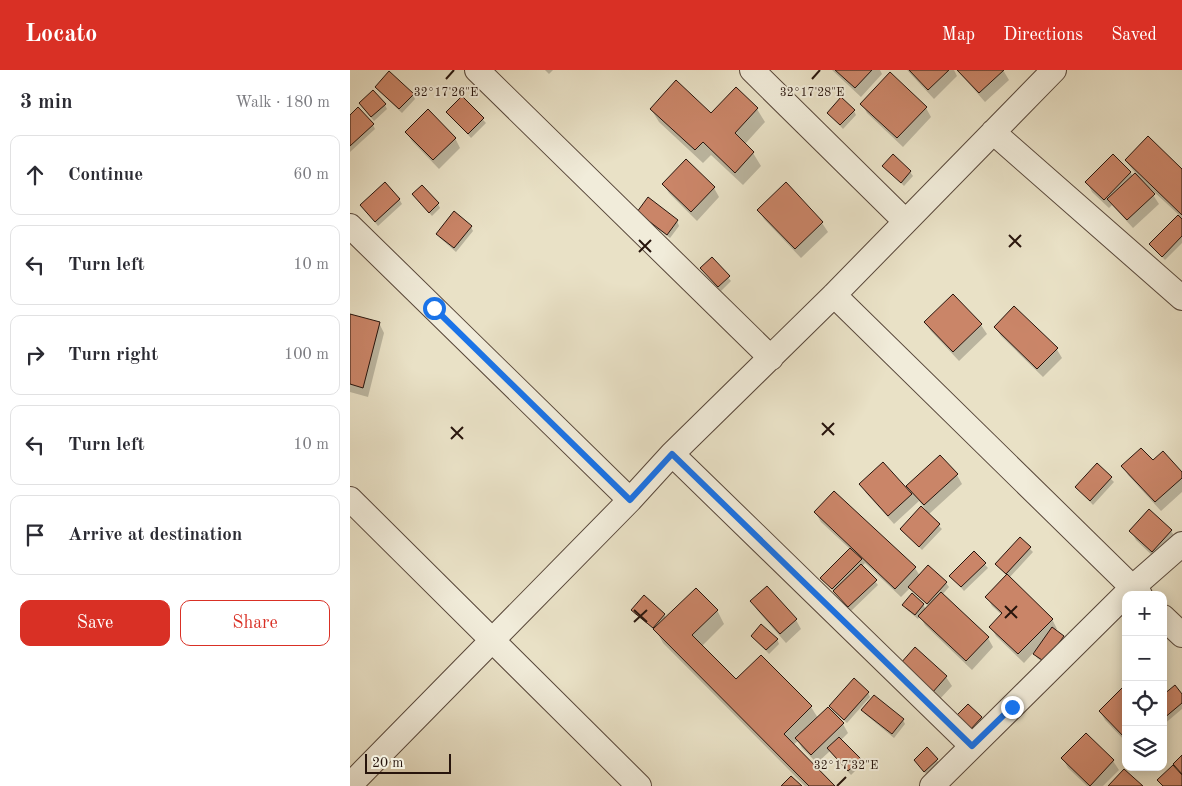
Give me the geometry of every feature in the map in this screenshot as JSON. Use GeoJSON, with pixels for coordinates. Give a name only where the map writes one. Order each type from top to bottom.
{"type":"FeatureCollection","features":[{"type":"Feature","properties":{"kind":"street"},"geometry":{"type":"LineString","coordinates":[[477,70],[771,358]]}},
{"type":"Feature","properties":{"kind":"street"},"geometry":{"type":"LineString","coordinates":[[752,70],[905,221]]}},
{"type":"Feature","properties":{"kind":"street"},"geometry":{"type":"LineString","coordinates":[[350,785],[630,500],[672,454],[771,358],[993,132],[1047,72]]}},
{"type":"Feature","properties":{"kind":"street"},"geometry":{"type":"LineString","coordinates":[[993,132],[1182,298]]}},
{"type":"Feature","properties":{"kind":"street"},"geometry":{"type":"LineString","coordinates":[[350,226],[630,500]]}},
{"type":"Feature","properties":{"kind":"street"},"geometry":{"type":"LineString","coordinates":[[834,294],[1136,591],[1182,544]]}},
{"type":"Feature","properties":{"kind":"street"},"geometry":{"type":"LineString","coordinates":[[672,454],[972,746]]}},
{"type":"Feature","properties":{"kind":"street"},"geometry":{"type":"LineString","coordinates":[[350,499],[639,786]]}},
{"type":"Feature","properties":{"kind":"street"},"geometry":{"type":"LineString","coordinates":[[932,786],[1122,604]]}},
{"type":"Feature","properties":{"kind":"street"},"geometry":{"type":"LineString","coordinates":[[1167,621],[1182,635]]}},
{"type":"Feature","properties":{"kind":"building"},"geometry":{"type":"Polygon","coordinates":[[[835,70],[872,70],[855,88],[835,70]]]}},
{"type":"Feature","properties":{"kind":"building"},"geometry":{"type":"Polygon","coordinates":[[[909,70],[949,70],[928,90],[909,70]]]}},
{"type":"Feature","properties":{"kind":"building"},"geometry":{"type":"Polygon","coordinates":[[[957,70],[1004,70],[979,93],[957,70]]]}},
{"type":"Feature","properties":{"kind":"building"},"geometry":{"type":"Polygon","coordinates":[[[389,71],[414,94],[399,109],[375,87],[389,71]]]}},
{"type":"Feature","properties":{"kind":"building"},"geometry":{"type":"Polygon","coordinates":[[[890,72],[927,107],[897,138],[860,104],[890,72]]]}},
{"type":"Feature","properties":{"kind":"building"},"geometry":{"type":"Polygon","coordinates":[[[676,80],[711,113],[736,87],[758,108],[735,133],[754,152],[735,173],[703,142],[695,150],[650,109],[676,80]]]}},
{"type":"Feature","properties":{"kind":"building"},"geometry":{"type":"Polygon","coordinates":[[[373,90],[386,104],[371,117],[359,103],[373,90]]]}},
{"type":"Feature","properties":{"kind":"building"},"geometry":{"type":"Polygon","coordinates":[[[462,96],[484,118],[468,134],[446,112],[462,96]]]}},
{"type":"Feature","properties":{"kind":"building"},"geometry":{"type":"Polygon","coordinates":[[[841,97],[855,110],[840,125],[827,113],[841,97]]]}},
{"type":"Feature","properties":{"kind":"building"},"geometry":{"type":"Polygon","coordinates":[[[358,107],[374,124],[350,146],[350,115],[358,107]]]}},
{"type":"Feature","properties":{"kind":"building"},"geometry":{"type":"Polygon","coordinates":[[[428,109],[456,138],[433,160],[405,132],[428,109]]]}},
{"type":"Feature","properties":{"kind":"building"},"geometry":{"type":"Polygon","coordinates":[[[1148,136],[1182,169],[1182,215],[1125,160],[1148,136]]]}},
{"type":"Feature","properties":{"kind":"building"},"geometry":{"type":"Polygon","coordinates":[[[893,154],[911,171],[901,183],[882,166],[893,154]]]}},
{"type":"Feature","properties":{"kind":"building"},"geometry":{"type":"Polygon","coordinates":[[[1113,154],[1131,172],[1104,200],[1085,182],[1113,154]]]}},
{"type":"Feature","properties":{"kind":"building"},"geometry":{"type":"Polygon","coordinates":[[[686,159],[715,187],[691,212],[662,184],[686,159]]]}},
{"type":"Feature","properties":{"kind":"building"},"geometry":{"type":"Polygon","coordinates":[[[1135,173],[1155,194],[1127,220],[1107,199],[1135,173]]]}},
{"type":"Feature","properties":{"kind":"building"},"geometry":{"type":"Polygon","coordinates":[[[385,182],[400,199],[375,222],[360,205],[385,182]]]}},
{"type":"Feature","properties":{"kind":"building"},"geometry":{"type":"Polygon","coordinates":[[[786,182],[823,222],[795,249],[757,210],[786,182]]]}},
{"type":"Feature","properties":{"kind":"building"},"geometry":{"type":"Polygon","coordinates":[[[422,185],[439,203],[429,213],[412,194],[422,185]]]}},
{"type":"Feature","properties":{"kind":"building"},"geometry":{"type":"Polygon","coordinates":[[[648,197],[678,220],[667,235],[637,212],[648,197]]]}},
{"type":"Feature","properties":{"kind":"building"},"geometry":{"type":"Polygon","coordinates":[[[454,211],[472,226],[454,248],[436,234],[454,211]]]}},
{"type":"Feature","properties":{"kind":"building"},"geometry":{"type":"Polygon","coordinates":[[[1178,215],[1182,219],[1182,236],[1162,257],[1149,244],[1178,215]]]}},
{"type":"Feature","properties":{"kind":"building"},"geometry":{"type":"Polygon","coordinates":[[[712,257],[730,276],[718,287],[700,268],[712,257]]]}},
{"type":"Feature","properties":{"kind":"building"},"geometry":{"type":"Polygon","coordinates":[[[953,294],[982,324],[953,352],[924,322],[953,294]]]}},
{"type":"Feature","properties":{"kind":"building"},"geometry":{"type":"Polygon","coordinates":[[[1014,306],[1058,348],[1037,369],[994,327],[1014,306]]]}},
{"type":"Feature","properties":{"kind":"building"},"geometry":{"type":"Polygon","coordinates":[[[350,314],[380,322],[363,388],[350,384],[350,314]]]}},
{"type":"Feature","properties":{"kind":"building"},"geometry":{"type":"Polygon","coordinates":[[[1141,448],[1153,460],[1163,451],[1182,472],[1182,478],[1155,502],[1121,466],[1141,448]]]}},
{"type":"Feature","properties":{"kind":"building"},"geometry":{"type":"Polygon","coordinates":[[[940,455],[958,474],[924,505],[906,486],[940,455]]]}},
{"type":"Feature","properties":{"kind":"building"},"geometry":{"type":"Polygon","coordinates":[[[883,462],[912,494],[888,516],[859,484],[883,462]]]}},
{"type":"Feature","properties":{"kind":"building"},"geometry":{"type":"Polygon","coordinates":[[[1097,463],[1112,477],[1090,501],[1075,487],[1097,463]]]}},
{"type":"Feature","properties":{"kind":"building"},"geometry":{"type":"Polygon","coordinates":[[[834,491],[916,567],[895,589],[814,512],[834,491]]]}},
{"type":"Feature","properties":{"kind":"building"},"geometry":{"type":"Polygon","coordinates":[[[921,506],[940,524],[919,547],[900,529],[921,506]]]}},
{"type":"Feature","properties":{"kind":"building"},"geometry":{"type":"Polygon","coordinates":[[[1149,509],[1172,530],[1152,552],[1129,531],[1149,509]]]}},
{"type":"Feature","properties":{"kind":"building"},"geometry":{"type":"Polygon","coordinates":[[[1020,537],[1031,547],[1006,574],[995,564],[1020,537]]]}},
{"type":"Feature","properties":{"kind":"building"},"geometry":{"type":"Polygon","coordinates":[[[850,548],[862,559],[832,589],[820,578],[850,548]]]}},
{"type":"Feature","properties":{"kind":"building"},"geometry":{"type":"Polygon","coordinates":[[[974,551],[986,563],[961,587],[949,576],[974,551]]]}},
{"type":"Feature","properties":{"kind":"building"},"geometry":{"type":"Polygon","coordinates":[[[861,564],[877,580],[848,607],[833,591],[861,564]]]}},
{"type":"Feature","properties":{"kind":"building"},"geometry":{"type":"Polygon","coordinates":[[[928,565],[947,582],[927,604],[908,587],[928,565]]]}},
{"type":"Feature","properties":{"kind":"building"},"geometry":{"type":"Polygon","coordinates":[[[1007,574],[1053,619],[1018,654],[989,627],[1002,613],[985,597],[1007,574]]]}},
{"type":"Feature","properties":{"kind":"building"},"geometry":{"type":"Polygon","coordinates":[[[767,586],[797,619],[780,634],[750,601],[767,586]]]}},
{"type":"Feature","properties":{"kind":"building"},"geometry":{"type":"Polygon","coordinates":[[[696,588],[718,610],[692,635],[736,679],[761,655],[812,706],[784,734],[835,786],[809,786],[653,629],[696,588]]]}},
{"type":"Feature","properties":{"kind":"building"},"geometry":{"type":"Polygon","coordinates":[[[941,592],[989,637],[966,661],[918,616],[941,592]]]}},
{"type":"Feature","properties":{"kind":"building"},"geometry":{"type":"Polygon","coordinates":[[[912,593],[924,604],[915,615],[902,605],[912,593]]]}},
{"type":"Feature","properties":{"kind":"building"},"geometry":{"type":"Polygon","coordinates":[[[644,595],[665,614],[653,628],[631,610],[644,595]]]}},
{"type":"Feature","properties":{"kind":"building"},"geometry":{"type":"Polygon","coordinates":[[[761,624],[778,639],[766,650],[751,636],[761,624]]]}},
{"type":"Feature","properties":{"kind":"building"},"geometry":{"type":"Polygon","coordinates":[[[1052,627],[1064,636],[1045,662],[1033,654],[1052,627]]]}},
{"type":"Feature","properties":{"kind":"building"},"geometry":{"type":"Polygon","coordinates":[[[915,647],[947,676],[932,693],[900,664],[915,647]]]}},
{"type":"Feature","properties":{"kind":"building"},"geometry":{"type":"Polygon","coordinates":[[[854,678],[869,692],[844,720],[829,706],[854,678]]]}},
{"type":"Feature","properties":{"kind":"building"},"geometry":{"type":"Polygon","coordinates":[[[1175,685],[1182,694],[1182,703],[1167,716],[1167,692],[1175,685]]]}},
{"type":"Feature","properties":{"kind":"building"},"geometry":{"type":"Polygon","coordinates":[[[1122,688],[1122,735],[1099,711],[1122,688]]]}},
{"type":"Feature","properties":{"kind":"building"},"geometry":{"type":"Polygon","coordinates":[[[874,695],[904,719],[892,734],[861,710],[874,695]]]}},
{"type":"Feature","properties":{"kind":"building"},"geometry":{"type":"Polygon","coordinates":[[[968,704],[982,717],[970,730],[955,717],[968,704]]]}},
{"type":"Feature","properties":{"kind":"building"},"geometry":{"type":"Polygon","coordinates":[[[828,707],[844,723],[811,755],[795,738],[828,707]]]}},
{"type":"Feature","properties":{"kind":"building"},"geometry":{"type":"Polygon","coordinates":[[[1086,733],[1114,760],[1090,786],[1061,758],[1086,733]]]}},
{"type":"Feature","properties":{"kind":"building"},"geometry":{"type":"Polygon","coordinates":[[[839,737],[861,759],[848,771],[827,748],[839,737]]]}},
{"type":"Feature","properties":{"kind":"building"},"geometry":{"type":"Polygon","coordinates":[[[927,747],[938,759],[924,772],[914,760],[927,747]]]}},
{"type":"Feature","properties":{"kind":"building"},"geometry":{"type":"Polygon","coordinates":[[[1182,755],[1182,774],[1173,764],[1182,755]]]}},
{"type":"Feature","properties":{"kind":"building"},"geometry":{"type":"Polygon","coordinates":[[[1173,765],[1182,775],[1182,786],[1163,786],[1157,780],[1173,765]]]}},
{"type":"Feature","properties":{"kind":"building"},"geometry":{"type":"Polygon","coordinates":[[[1122,771],[1126,771],[1143,786],[1108,786],[1122,771]]]}},
{"type":"Feature","properties":{"kind":"building"},"geometry":{"type":"Polygon","coordinates":[[[791,776],[802,786],[781,786],[791,776]]]}},
{"type":"Feature","properties":{"kind":"route"},"geometry":{"type":"LineString","coordinates":[[434,308],[630,500],[672,454],[972,746],[1012,707]]}}]}
